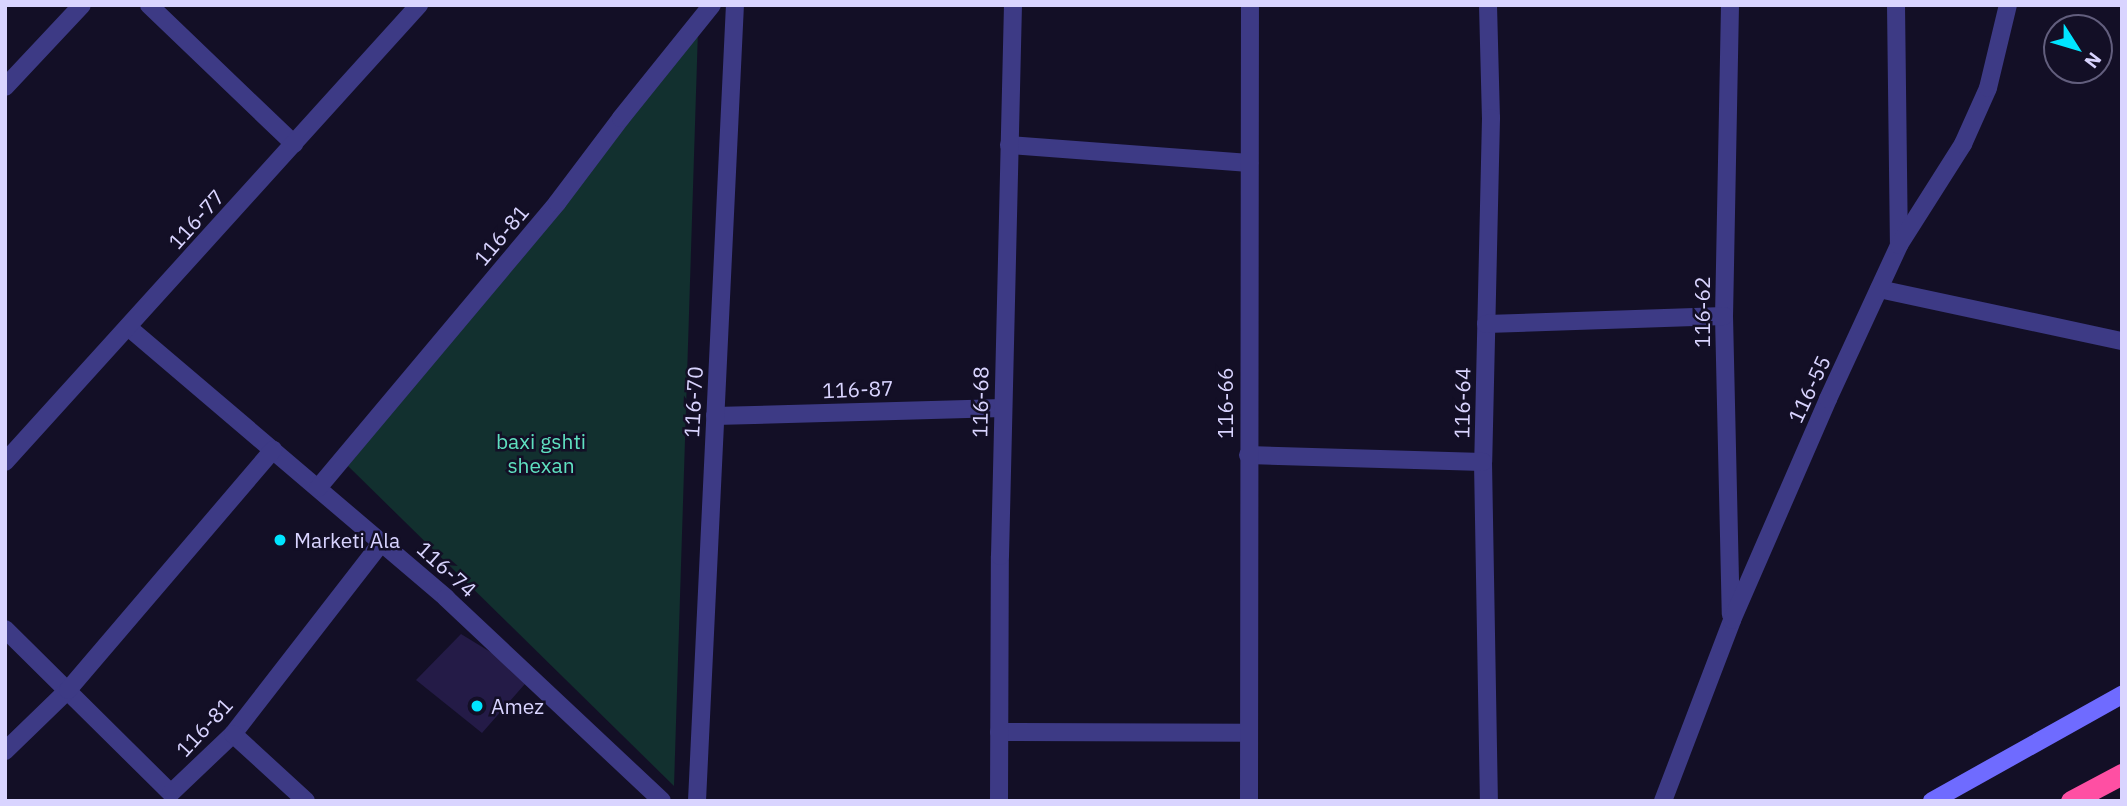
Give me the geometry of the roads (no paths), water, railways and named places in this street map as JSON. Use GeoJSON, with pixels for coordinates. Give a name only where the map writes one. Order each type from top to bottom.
{"type":"FeatureCollection","features":[{"type":"Feature","properties":{"kind":"highway"},"geometry":{"type":"LineString","coordinates":[[2071,801],[2122,774]]}},
{"type":"Feature","properties":{"kind":"main road"},"geometry":{"type":"LineString","coordinates":[[1932,801],[2122,695]]}},
{"type":"Feature","properties":{"kind":"street"},"geometry":{"type":"LineString","coordinates":[[5,87],[82,5]]}},
{"type":"Feature","properties":{"kind":"street"},"geometry":{"type":"LineString","coordinates":[[149,5],[294,144]]}},
{"type":"Feature","properties":{"kind":"street","name":"116-77"},"geometry":{"type":"LineString","coordinates":[[5,462],[419,5]]}},
{"type":"Feature","properties":{"kind":"street","name":"116-81"},"geometry":{"type":"LineString","coordinates":[[318,488],[557,203],[712,5]]}},
{"type":"Feature","properties":{"kind":"street","name":"116-70"},"geometry":{"type":"LineString","coordinates":[[697,801],[736,5]]}},
{"type":"Feature","properties":{"kind":"street","name":"116-68"},"geometry":{"type":"LineString","coordinates":[[999,801],[1003,408],[1013,5]]}},
{"type":"Feature","properties":{"kind":"street","name":"116-66"},"geometry":{"type":"LineString","coordinates":[[1249,801],[1250,5]]}},
{"type":"Feature","properties":{"kind":"street","name":"116-64"},"geometry":{"type":"LineString","coordinates":[[1488,5],[1491,118],[1483,462],[1489,801]]}},
{"type":"Feature","properties":{"kind":"street","name":"116-62"},"geometry":{"type":"LineString","coordinates":[[1730,5],[1724,316],[1732,620]]}},
{"type":"Feature","properties":{"kind":"street"},"geometry":{"type":"LineString","coordinates":[[1896,5],[1899,245]]}},
{"type":"Feature","properties":{"kind":"street","name":"116-55"},"geometry":{"type":"LineString","coordinates":[[1663,801],[1732,620],[1899,245],[1963,144],[1988,88],[2008,5]]}},
{"type":"Feature","properties":{"kind":"street"},"geometry":{"type":"LineString","coordinates":[[1009,145],[1249,163]]}},
{"type":"Feature","properties":{"kind":"street"},"geometry":{"type":"LineString","coordinates":[[1879,289],[2122,341]]}},
{"type":"Feature","properties":{"kind":"street"},"geometry":{"type":"LineString","coordinates":[[1486,324],[1724,316]]}},
{"type":"Feature","properties":{"kind":"street","name":"116-74"},"geometry":{"type":"LineString","coordinates":[[128,327],[382,542],[543,686],[662,801]]}},
{"type":"Feature","properties":{"kind":"street","name":"116-87"},"geometry":{"type":"LineString","coordinates":[[715,416],[1003,408]]}},
{"type":"Feature","properties":{"kind":"street"},"geometry":{"type":"LineString","coordinates":[[5,751],[68,690],[273,450]]}},
{"type":"Feature","properties":{"kind":"street"},"geometry":{"type":"LineString","coordinates":[[1248,454],[1483,462]]}},
{"type":"Feature","properties":{"kind":"street","name":"116-81"},"geometry":{"type":"LineString","coordinates":[[5,629],[68,690],[168,797],[233,734],[382,542]]}},
{"type":"Feature","properties":{"kind":"street"},"geometry":{"type":"LineString","coordinates":[[999,732],[1250,733]]}},
{"type":"Feature","properties":{"kind":"street"},"geometry":{"type":"LineString","coordinates":[[233,734],[306,801]]}},
{"type":"Feature","properties":{"kind":"place","name":"Marketi Ala"},"geometry":{"type":"Point","coordinates":[280,540]}},
{"type":"Feature","properties":{"kind":"place","name":"Amez"},"geometry":{"type":"Point","coordinates":[477,706]}},
{"type":"Feature","properties":{"kind":"park label","name":"baxi gshti shexan"},"geometry":{"type":"Point","coordinates":[541,453]}}]}
